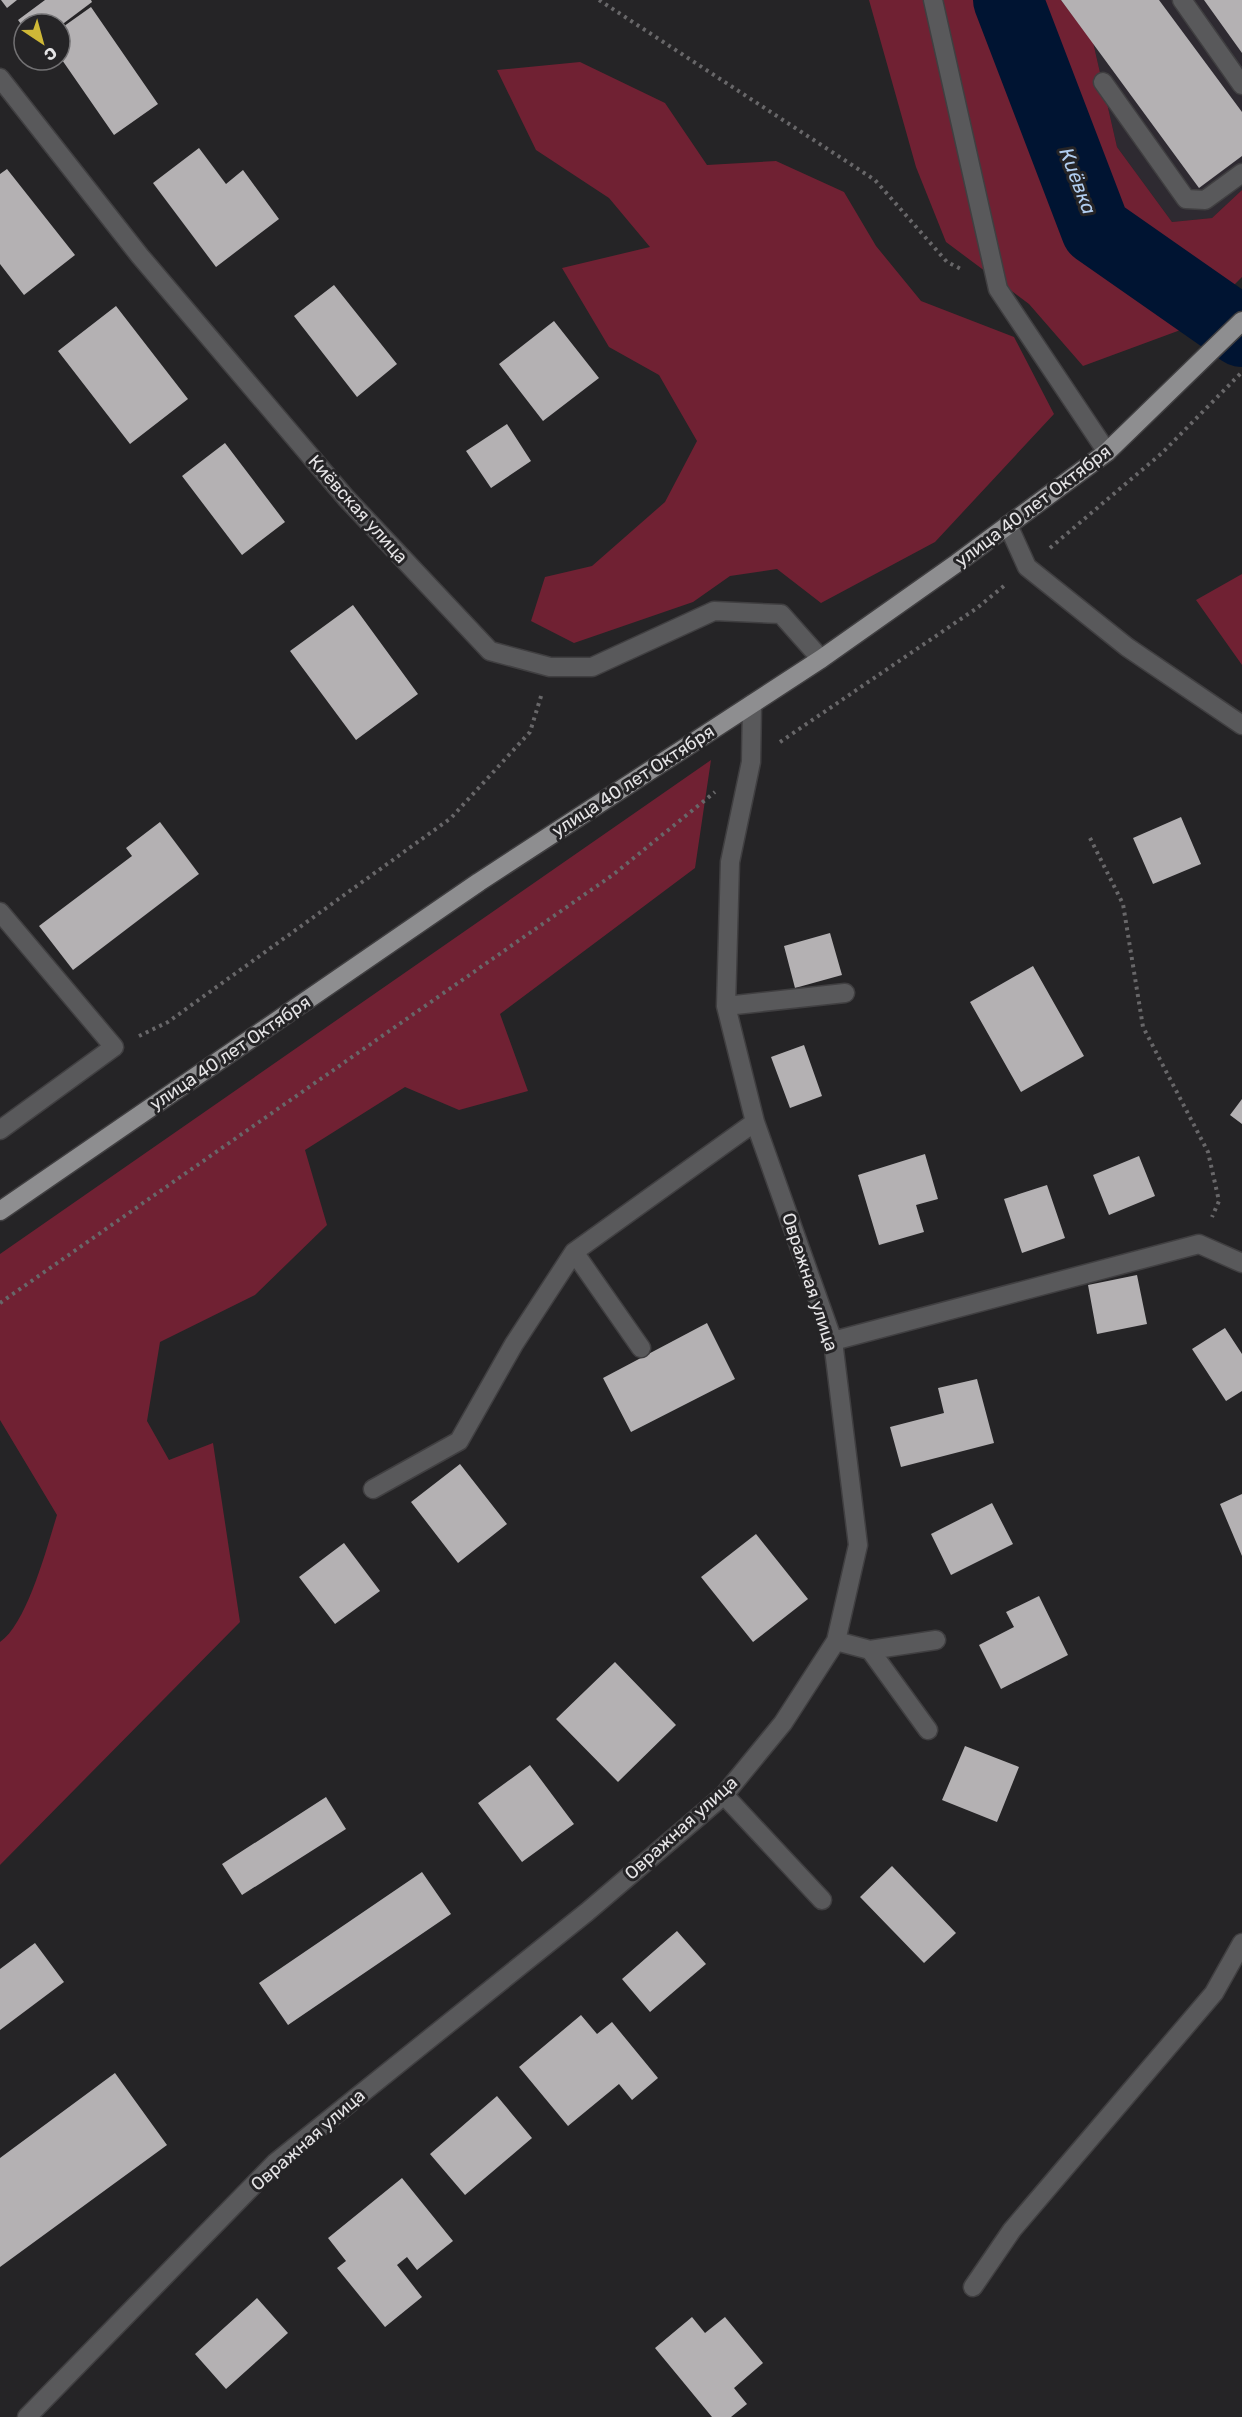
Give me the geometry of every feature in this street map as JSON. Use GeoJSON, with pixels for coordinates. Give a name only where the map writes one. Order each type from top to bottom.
{"type":"FeatureCollection","features":[{"type":"Feature","properties":{"kind":"main road","name":"улица 40 лет Октября"},"geometry":{"type":"LineString","coordinates":[[0,1211],[479,882],[821,659],[1008,525],[1107,452],[1242,321]]}},
{"type":"Feature","properties":{"kind":"street"},"geometry":{"type":"LineString","coordinates":[[933,0],[998,289],[1107,452]]}},
{"type":"Feature","properties":{"kind":"street"},"geometry":{"type":"LineString","coordinates":[[1182,0],[1242,85]]}},
{"type":"Feature","properties":{"kind":"street","name":"Киёвская улица"},"geometry":{"type":"LineString","coordinates":[[0,78],[140,256],[354,507],[490,651],[550,667],[592,667],[714,610],[781,614],[821,659]]}},
{"type":"Feature","properties":{"kind":"street"},"geometry":{"type":"LineString","coordinates":[[1103,82],[1186,199],[1205,200],[1242,173]]}},
{"type":"Feature","properties":{"kind":"street"},"geometry":{"type":"LineString","coordinates":[[1008,525],[1027,567],[1127,647],[1242,725]]}},
{"type":"Feature","properties":{"kind":"street","name":"Овражная улица"},"geometry":{"type":"LineString","coordinates":[[27,2417],[275,2163],[587,1912],[724,1795],[783,1723],[836,1641],[858,1545],[832,1341],[755,1122],[726,1006],[730,862],[751,762],[752,704]]}},
{"type":"Feature","properties":{"kind":"street"},"geometry":{"type":"LineString","coordinates":[[0,912],[114,1047],[0,1130]]}},
{"type":"Feature","properties":{"kind":"street"},"geometry":{"type":"LineString","coordinates":[[726,1006],[845,993]]}},
{"type":"Feature","properties":{"kind":"street"},"geometry":{"type":"LineString","coordinates":[[373,1489],[459,1441],[514,1344],[574,1252],[755,1122]]}},
{"type":"Feature","properties":{"kind":"street"},"geometry":{"type":"LineString","coordinates":[[832,1341],[1199,1244],[1242,1263]]}},
{"type":"Feature","properties":{"kind":"street"},"geometry":{"type":"LineString","coordinates":[[574,1252],[641,1348]]}},
{"type":"Feature","properties":{"kind":"street"},"geometry":{"type":"LineString","coordinates":[[836,1641],[870,1650],[936,1640]]}},
{"type":"Feature","properties":{"kind":"street"},"geometry":{"type":"LineString","coordinates":[[870,1650],[928,1730]]}},
{"type":"Feature","properties":{"kind":"street"},"geometry":{"type":"LineString","coordinates":[[724,1795],[822,1900]]}},
{"type":"Feature","properties":{"kind":"street"},"geometry":{"type":"LineString","coordinates":[[974,2286],[1012,2230],[1214,1993],[1242,1943]]}},
{"type":"Feature","properties":{"kind":"path"},"geometry":{"type":"LineString","coordinates":[[599,0],[875,180],[947,262],[998,289]]}},
{"type":"Feature","properties":{"kind":"path"},"geometry":{"type":"LineString","coordinates":[[0,1303],[614,874],[751,762],[977,608],[1162,453],[1242,372]]}},
{"type":"Feature","properties":{"kind":"path"},"geometry":{"type":"LineString","coordinates":[[114,1047],[168,1022],[451,818],[530,732],[550,667]]}},
{"type":"Feature","properties":{"kind":"path"},"geometry":{"type":"LineString","coordinates":[[1090,838],[1123,904],[1143,1026],[1208,1152],[1219,1202],[1199,1244]]}},
{"type":"Feature","properties":{"kind":"shaded area"},"geometry":{"type":"Polygon","coordinates":[[[869,0],[1061,0],[1093,42],[1117,147],[1172,222],[1212,218],[1242,190],[1242,277],[1194,325],[1083,366],[1029,304],[946,242],[916,167],[869,0]]]}},
{"type":"Feature","properties":{"kind":"shaded area"},"geometry":{"type":"Polygon","coordinates":[[[1061,0],[1242,0],[1242,190],[1212,218],[1172,222],[1117,147],[1093,42],[1061,0]]]}},
{"type":"Feature","properties":{"kind":"shaded area"},"geometry":{"type":"Polygon","coordinates":[[[580,62],[665,103],[707,165],[776,161],[844,192],[876,246],[921,301],[1014,337],[1054,414],[935,542],[821,603],[777,569],[730,576],[693,602],[574,643],[531,621],[545,577],[592,566],[665,502],[697,441],[659,375],[609,347],[562,268],[650,247],[609,198],[536,150],[497,70],[580,62]]]}},
{"type":"Feature","properties":{"kind":"shaded area"},"geometry":{"type":"Polygon","coordinates":[[[1242,574],[1242,665],[1196,600],[1242,574]]]}},
{"type":"Feature","properties":{"kind":"shaded area"},"geometry":{"type":"Polygon","coordinates":[[[711,760],[695,868],[500,1014],[528,1091],[459,1110],[405,1087],[305,1150],[327,1225],[255,1295],[160,1342],[147,1421],[169,1460],[213,1443],[240,1622],[0,1865],[0,1642],[10,1633],[27,1602],[57,1515],[0,1420],[0,1254],[711,760]]]}},
{"type":"Feature","properties":{"kind":"building"},"geometry":{"type":"Polygon","coordinates":[[[1,0],[17,0],[7,8],[1,0]]]}},
{"type":"Feature","properties":{"kind":"building"},"geometry":{"type":"Polygon","coordinates":[[[45,0],[91,0],[92,2],[72,17],[72,12],[29,12],[45,0]]]}},
{"type":"Feature","properties":{"kind":"building"},"geometry":{"type":"Polygon","coordinates":[[[1061,0],[1159,0],[1242,112],[1242,156],[1199,188],[1061,0]]]}},
{"type":"Feature","properties":{"kind":"building"},"geometry":{"type":"Polygon","coordinates":[[[1204,0],[1242,0],[1242,53],[1204,0]]]}},
{"type":"Feature","properties":{"kind":"building"},"geometry":{"type":"Polygon","coordinates":[[[91,7],[158,104],[114,135],[70,72],[72,20],[91,7]]]}},
{"type":"Feature","properties":{"kind":"building"},"geometry":{"type":"Polygon","coordinates":[[[199,148],[226,184],[243,170],[279,219],[216,267],[153,183],[199,148]]]}},
{"type":"Feature","properties":{"kind":"building"},"geometry":{"type":"Polygon","coordinates":[[[7,169],[75,255],[24,295],[0,264],[0,174],[7,169]]]}},
{"type":"Feature","properties":{"kind":"building"},"geometry":{"type":"Polygon","coordinates":[[[334,285],[397,364],[357,397],[294,316],[334,285]]]}},
{"type":"Feature","properties":{"kind":"building"},"geometry":{"type":"Polygon","coordinates":[[[116,306],[188,399],[130,444],[58,351],[116,306]]]}},
{"type":"Feature","properties":{"kind":"building"},"geometry":{"type":"Polygon","coordinates":[[[554,321],[599,378],[543,421],[499,364],[554,321]]]}},
{"type":"Feature","properties":{"kind":"building"},"geometry":{"type":"Polygon","coordinates":[[[507,424],[531,461],[491,488],[466,451],[507,424]]]}},
{"type":"Feature","properties":{"kind":"building"},"geometry":{"type":"Polygon","coordinates":[[[225,443],[285,522],[242,555],[182,476],[225,443]]]}},
{"type":"Feature","properties":{"kind":"building"},"geometry":{"type":"Polygon","coordinates":[[[353,605],[418,694],[356,740],[290,651],[353,605]]]}},
{"type":"Feature","properties":{"kind":"building"},"geometry":{"type":"Polygon","coordinates":[[[1181,817],[1201,864],[1153,884],[1133,838],[1181,817]]]}},
{"type":"Feature","properties":{"kind":"building"},"geometry":{"type":"Polygon","coordinates":[[[160,822],[199,874],[73,970],[39,926],[132,856],[126,848],[160,822]]]}},
{"type":"Feature","properties":{"kind":"building"},"geometry":{"type":"Polygon","coordinates":[[[830,933],[842,975],[795,988],[784,946],[830,933]]]}},
{"type":"Feature","properties":{"kind":"building"},"geometry":{"type":"Polygon","coordinates":[[[1033,966],[1084,1056],[1021,1092],[970,1002],[1033,966]]]}},
{"type":"Feature","properties":{"kind":"building"},"geometry":{"type":"Polygon","coordinates":[[[804,1045],[822,1096],[790,1108],[771,1057],[804,1045]]]}},
{"type":"Feature","properties":{"kind":"building"},"geometry":{"type":"Polygon","coordinates":[[[1242,1099],[1242,1124],[1230,1115],[1242,1099]]]}},
{"type":"Feature","properties":{"kind":"building"},"geometry":{"type":"Polygon","coordinates":[[[925,1154],[938,1199],[916,1205],[924,1232],[879,1245],[858,1175],[925,1154]]]}},
{"type":"Feature","properties":{"kind":"building"},"geometry":{"type":"Polygon","coordinates":[[[1139,1156],[1155,1196],[1109,1215],[1093,1175],[1139,1156]]]}},
{"type":"Feature","properties":{"kind":"building"},"geometry":{"type":"Polygon","coordinates":[[[1047,1185],[1065,1238],[1022,1253],[1004,1199],[1047,1185]]]}},
{"type":"Feature","properties":{"kind":"building"},"geometry":{"type":"Polygon","coordinates":[[[1137,1275],[1147,1324],[1097,1334],[1088,1285],[1137,1275]]]}},
{"type":"Feature","properties":{"kind":"building"},"geometry":{"type":"Polygon","coordinates":[[[707,1323],[735,1379],[631,1432],[603,1378],[707,1323]]]}},
{"type":"Feature","properties":{"kind":"building"},"geometry":{"type":"Polygon","coordinates":[[[1225,1328],[1242,1354],[1242,1391],[1226,1401],[1192,1349],[1225,1328]]]}},
{"type":"Feature","properties":{"kind":"building"},"geometry":{"type":"Polygon","coordinates":[[[977,1379],[994,1443],[901,1467],[890,1427],[944,1413],[938,1388],[977,1379]]]}},
{"type":"Feature","properties":{"kind":"building"},"geometry":{"type":"Polygon","coordinates":[[[460,1464],[507,1524],[458,1563],[411,1502],[460,1464]]]}},
{"type":"Feature","properties":{"kind":"building"},"geometry":{"type":"Polygon","coordinates":[[[1242,1494],[1242,1556],[1220,1504],[1242,1494]]]}},
{"type":"Feature","properties":{"kind":"building"},"geometry":{"type":"Polygon","coordinates":[[[992,1503],[1013,1544],[951,1575],[931,1534],[992,1503]]]}},
{"type":"Feature","properties":{"kind":"building"},"geometry":{"type":"Polygon","coordinates":[[[756,1534],[808,1599],[753,1642],[701,1577],[756,1534]]]}},
{"type":"Feature","properties":{"kind":"building"},"geometry":{"type":"Polygon","coordinates":[[[344,1543],[380,1591],[335,1624],[299,1577],[344,1543]]]}},
{"type":"Feature","properties":{"kind":"building"},"geometry":{"type":"Polygon","coordinates":[[[1039,1596],[1068,1655],[1001,1689],[979,1645],[1014,1627],[1006,1612],[1039,1596]]]}},
{"type":"Feature","properties":{"kind":"building"},"geometry":{"type":"Polygon","coordinates":[[[615,1662],[676,1725],[618,1782],[556,1719],[615,1662]]]}},
{"type":"Feature","properties":{"kind":"building"},"geometry":{"type":"Polygon","coordinates":[[[965,1746],[1019,1767],[997,1822],[942,1800],[965,1746]]]}},
{"type":"Feature","properties":{"kind":"building"},"geometry":{"type":"Polygon","coordinates":[[[530,1765],[574,1824],[522,1862],[478,1803],[530,1765]]]}},
{"type":"Feature","properties":{"kind":"building"},"geometry":{"type":"Polygon","coordinates":[[[326,1797],[346,1829],[242,1895],[222,1864],[326,1797]]]}},
{"type":"Feature","properties":{"kind":"building"},"geometry":{"type":"Polygon","coordinates":[[[892,1866],[956,1933],[924,1963],[860,1897],[892,1866]]]}},
{"type":"Feature","properties":{"kind":"building"},"geometry":{"type":"Polygon","coordinates":[[[422,1872],[451,1914],[288,2025],[259,1983],[422,1872]]]}},
{"type":"Feature","properties":{"kind":"building"},"geometry":{"type":"Polygon","coordinates":[[[677,1931],[706,1964],[650,2012],[622,1979],[677,1931]]]}},
{"type":"Feature","properties":{"kind":"building"},"geometry":{"type":"Polygon","coordinates":[[[35,1943],[64,1982],[0,2030],[0,1969],[35,1943]]]}},
{"type":"Feature","properties":{"kind":"building"},"geometry":{"type":"Polygon","coordinates":[[[581,2015],[597,2034],[612,2022],[658,2078],[632,2100],[619,2084],[568,2126],[519,2067],[581,2015]]]}},
{"type":"Feature","properties":{"kind":"building"},"geometry":{"type":"Polygon","coordinates":[[[115,2073],[167,2145],[0,2267],[0,2158],[115,2073]]]}},
{"type":"Feature","properties":{"kind":"building"},"geometry":{"type":"Polygon","coordinates":[[[497,2096],[532,2138],[465,2195],[430,2154],[497,2096]]]}},
{"type":"Feature","properties":{"kind":"building"},"geometry":{"type":"Polygon","coordinates":[[[402,2178],[453,2241],[417,2270],[407,2257],[397,2265],[422,2297],[385,2327],[337,2268],[346,2261],[328,2238],[402,2178]]]}},
{"type":"Feature","properties":{"kind":"building"},"geometry":{"type":"Polygon","coordinates":[[[257,2298],[288,2333],[226,2389],[195,2354],[257,2298]]]}},
{"type":"Feature","properties":{"kind":"building"},"geometry":{"type":"Polygon","coordinates":[[[692,2317],[705,2333],[725,2317],[763,2363],[734,2388],[747,2404],[731,2417],[712,2417],[655,2348],[692,2317]]]}},
{"type":"Feature","properties":{"kind":"waterway","name":"Киёвка"},"geometry":{"type":"LineString","coordinates":[[1008,0],[1096,230],[1242,332]]}}]}
